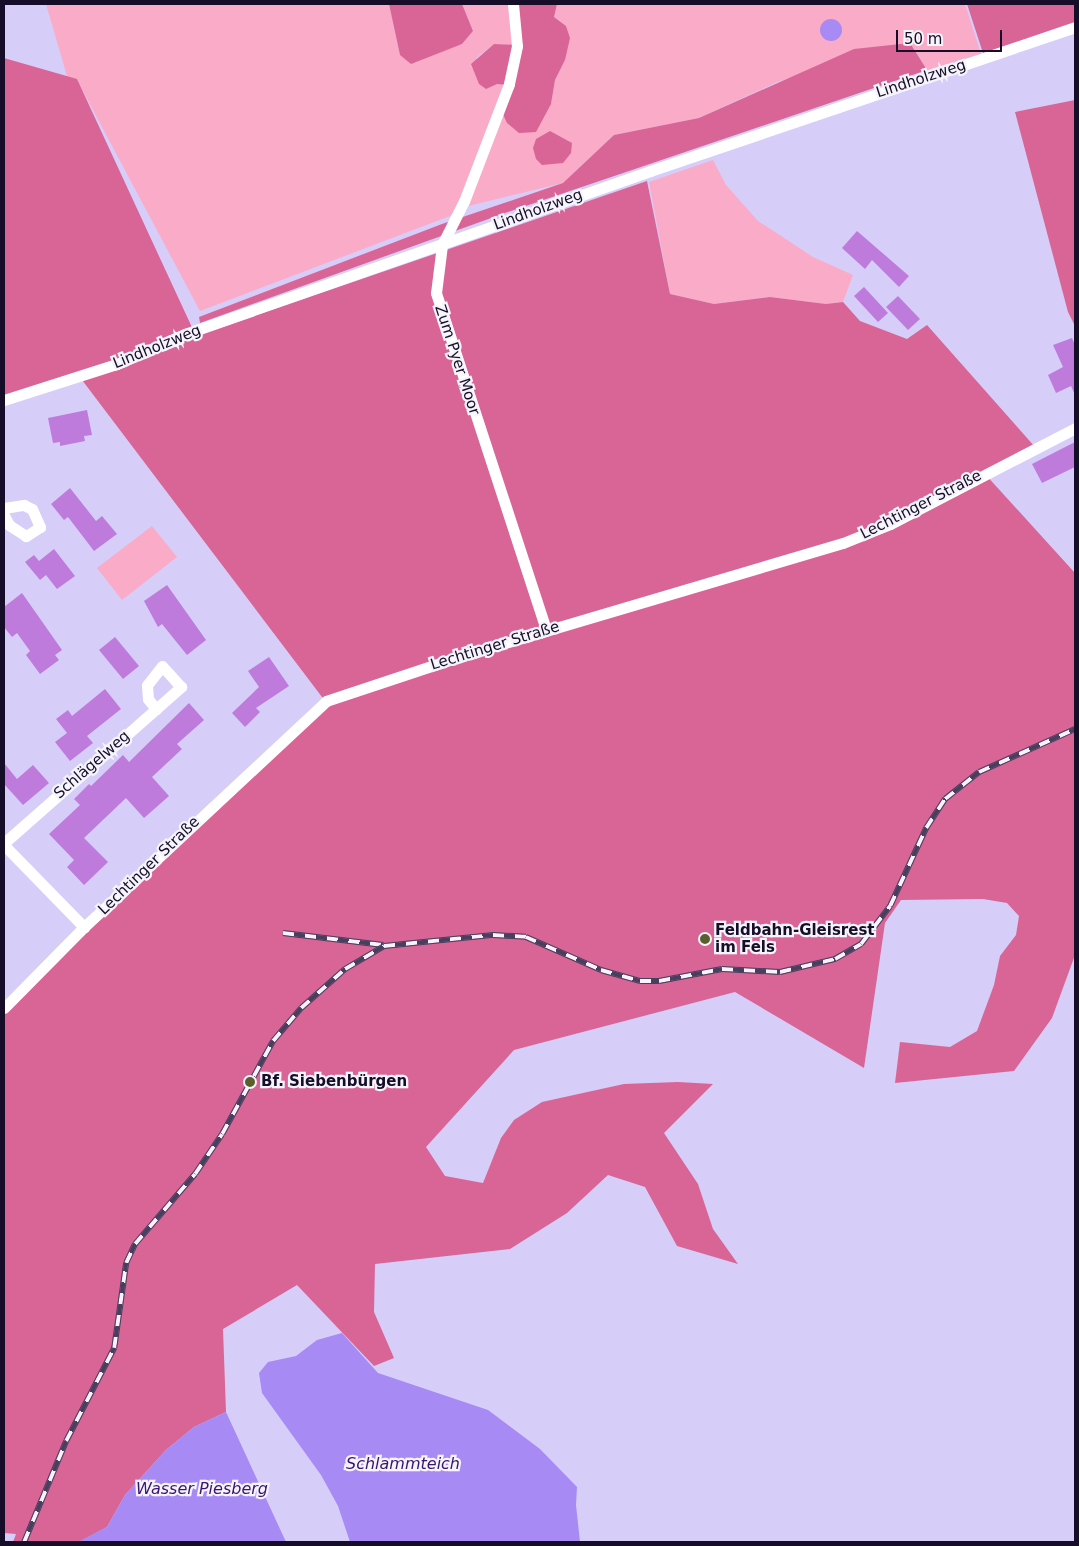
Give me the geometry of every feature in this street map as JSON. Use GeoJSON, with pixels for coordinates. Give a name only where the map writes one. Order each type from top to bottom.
{"type":"FeatureCollection","features":[{"type":"Feature","properties":{"kind":"street","name":"Zum Pyer Moor"},"geometry":{"type":"LineString","coordinates":[[513,4],[517,46],[509,84],[468,193],[442,245],[436,293],[546,630]]}},
{"type":"Feature","properties":{"kind":"street","name":"Lindholzweg"},"geometry":{"type":"LineString","coordinates":[[4,400],[117,364],[185,334],[1075,27]]}},
{"type":"Feature","properties":{"kind":"street","name":"Lechtinger Straße"},"geometry":{"type":"LineString","coordinates":[[4,1008],[84,927],[326,701],[546,630],[843,543],[890,524],[1075,428]]}},
{"type":"Feature","properties":{"kind":"street"},"geometry":{"type":"LineString","coordinates":[[4,508],[24,505],[32,509],[40,528],[26,536],[9,525],[4,515]]}},
{"type":"Feature","properties":{"kind":"street","name":"Schlägelweg"},"geometry":{"type":"LineString","coordinates":[[4,844],[181,688],[162,666],[146,685],[148,699],[156,709]]}},
{"type":"Feature","properties":{"kind":"street"},"geometry":{"type":"LineString","coordinates":[[4,844],[84,927]]}},
{"type":"Feature","properties":{"kind":"shaded area"},"geometry":{"type":"Polygon","coordinates":[[[46,4],[389,4],[400,55],[462,44],[473,31],[462,4],[513,4],[517,46],[494,44],[476,58],[497,84],[509,84],[551,104],[555,80],[565,60],[566,26],[554,17],[557,4],[965,4],[981,54],[927,70],[910,43],[777,82],[699,118],[614,135],[563,183],[460,208],[450,216],[200,311],[77,80],[69,83],[46,4]]]}},
{"type":"Feature","properties":{"kind":"shaded area"},"geometry":{"type":"Polygon","coordinates":[[[389,4],[462,4],[473,31],[462,44],[411,64],[400,55],[389,4]]]}},
{"type":"Feature","properties":{"kind":"shaded area"},"geometry":{"type":"Polygon","coordinates":[[[513,4],[557,4],[554,17],[566,26],[570,38],[565,60],[555,80],[551,104],[536,132],[519,133],[507,123],[501,110],[509,85],[497,84],[486,89],[479,84],[471,64],[494,44],[517,45],[513,4]]]}},
{"type":"Feature","properties":{"kind":"shaded area"},"geometry":{"type":"Polygon","coordinates":[[[967,4],[1075,4],[1075,24],[983,53],[967,4]]]}},
{"type":"Feature","properties":{"kind":"shaded area"},"geometry":{"type":"Polygon","coordinates":[[[910,43],[927,70],[505,213],[200,323],[199,317],[442,224],[563,183],[614,135],[699,118],[854,49],[910,43]]]}},
{"type":"Feature","properties":{"kind":"shaded area"},"geometry":{"type":"Polygon","coordinates":[[[4,58],[77,79],[196,336],[647,181],[670,294],[714,304],[770,297],[826,304],[843,302],[860,321],[907,339],[927,325],[1035,447],[985,474],[1075,573],[1075,955],[1052,1018],[1014,1071],[895,1083],[900,1042],[950,1047],[977,1031],[994,985],[1000,956],[1016,935],[1019,916],[1007,903],[983,899],[901,900],[885,923],[864,1068],[735,992],[514,1050],[426,1147],[445,1176],[483,1183],[501,1138],[514,1120],[542,1102],[624,1084],[678,1082],[713,1084],[664,1133],[698,1184],[713,1229],[738,1264],[677,1246],[645,1187],[608,1175],[567,1213],[510,1249],[375,1264],[374,1312],[394,1358],[374,1366],[297,1285],[223,1329],[226,1412],[194,1427],[166,1450],[125,1495],[107,1527],[79,1542],[13,1542],[16,1534],[4,1533],[4,1008],[325,701],[79,376],[4,400],[4,58]]]}},
{"type":"Feature","properties":{"kind":"shaded area"},"geometry":{"type":"Polygon","coordinates":[[[1075,100],[1075,326],[1068,312],[1015,112],[1075,100]]]}},
{"type":"Feature","properties":{"kind":"shaded area"},"geometry":{"type":"Polygon","coordinates":[[[550,131],[572,143],[571,153],[563,163],[542,165],[536,159],[533,148],[536,139],[550,131]]]}},
{"type":"Feature","properties":{"kind":"shaded area"},"geometry":{"type":"Polygon","coordinates":[[[713,160],[726,185],[758,221],[813,257],[853,275],[843,302],[826,304],[770,297],[714,304],[670,294],[649,182],[713,160]]]}},
{"type":"Feature","properties":{"kind":"shaded area"},"geometry":{"type":"Polygon","coordinates":[[[152,526],[177,557],[122,600],[97,568],[152,526]]]}},
{"type":"Feature","properties":{"kind":"water"},"geometry":{"type":"Polygon","coordinates":[[[831,19],[841,26],[842,30],[835,40],[831,41],[821,34],[820,30],[827,20],[831,19]]]}},
{"type":"Feature","properties":{"kind":"water","name":"Schlammteich"},"geometry":{"type":"Polygon","coordinates":[[[342,1333],[378,1373],[488,1410],[540,1449],[577,1487],[576,1505],[580,1542],[350,1542],[338,1506],[321,1475],[262,1393],[259,1373],[268,1362],[296,1356],[317,1340],[342,1333]]]}},
{"type":"Feature","properties":{"kind":"water","name":"Wasser Piesberg"},"geometry":{"type":"Polygon","coordinates":[[[226,1412],[286,1542],[78,1542],[107,1527],[125,1495],[166,1450],[194,1427],[226,1412]]]}},
{"type":"Feature","properties":{"kind":"building"},"geometry":{"type":"Polygon","coordinates":[[[857,231],[909,276],[899,287],[872,260],[865,269],[842,248],[857,231]]]}},
{"type":"Feature","properties":{"kind":"building"},"geometry":{"type":"Polygon","coordinates":[[[864,287],[888,313],[878,322],[854,296],[864,287]]]}},
{"type":"Feature","properties":{"kind":"building"},"geometry":{"type":"Polygon","coordinates":[[[898,296],[920,319],[908,330],[886,307],[898,296]]]}},
{"type":"Feature","properties":{"kind":"building"},"geometry":{"type":"Polygon","coordinates":[[[1072,338],[1075,345],[1075,395],[1071,386],[1056,393],[1048,375],[1063,367],[1053,345],[1072,338]]]}},
{"type":"Feature","properties":{"kind":"building"},"geometry":{"type":"Polygon","coordinates":[[[87,410],[92,435],[84,436],[85,441],[60,446],[60,442],[53,443],[48,418],[87,410]]]}},
{"type":"Feature","properties":{"kind":"building"},"geometry":{"type":"Polygon","coordinates":[[[1075,442],[1075,467],[1042,483],[1032,464],[1075,442]]]}},
{"type":"Feature","properties":{"kind":"building"},"geometry":{"type":"Polygon","coordinates":[[[70,488],[96,521],[102,516],[117,534],[94,551],[68,517],[64,520],[51,504],[70,488]]]}},
{"type":"Feature","properties":{"kind":"building"},"geometry":{"type":"Polygon","coordinates":[[[54,549],[75,576],[57,589],[46,575],[40,580],[25,562],[34,555],[39,561],[54,549]]]}},
{"type":"Feature","properties":{"kind":"building"},"geometry":{"type":"Polygon","coordinates":[[[167,585],[206,640],[187,655],[162,624],[158,627],[144,601],[167,585]]]}},
{"type":"Feature","properties":{"kind":"building"},"geometry":{"type":"Polygon","coordinates":[[[22,593],[62,650],[55,655],[59,660],[40,674],[26,655],[30,651],[17,633],[12,637],[4,627],[4,607],[22,593]]]}},
{"type":"Feature","properties":{"kind":"building"},"geometry":{"type":"Polygon","coordinates":[[[115,637],[139,666],[123,679],[99,650],[115,637]]]}},
{"type":"Feature","properties":{"kind":"building"},"geometry":{"type":"Polygon","coordinates":[[[269,657],[289,686],[256,708],[260,712],[245,727],[232,713],[259,687],[248,671],[269,657]]]}},
{"type":"Feature","properties":{"kind":"building"},"geometry":{"type":"Polygon","coordinates":[[[105,689],[121,709],[87,736],[93,743],[70,761],[55,742],[67,733],[56,719],[68,710],[72,716],[105,689]]]}},
{"type":"Feature","properties":{"kind":"building"},"geometry":{"type":"Polygon","coordinates":[[[189,703],[204,720],[177,744],[182,749],[152,777],[169,796],[144,818],[126,798],[84,838],[108,862],[84,885],[67,867],[74,860],[49,834],[80,805],[74,799],[89,784],[91,786],[123,755],[129,762],[189,703]]]}},
{"type":"Feature","properties":{"kind":"building"},"geometry":{"type":"Polygon","coordinates":[[[4,763],[17,779],[33,765],[49,783],[23,805],[4,784],[4,763]]]}},
{"type":"Feature","properties":{"kind":"railway"},"geometry":{"type":"LineString","coordinates":[[24,1542],[66,1441],[114,1348],[126,1263],[135,1244],[195,1174],[222,1134],[273,1041],[301,1008],[345,969],[384,946],[493,935],[526,937],[601,970],[640,981],[659,981],[722,969],[780,972],[835,959],[861,944],[890,906],[926,828],[945,799],[979,772],[1075,729]]}},
{"type":"Feature","properties":{"kind":"railway"},"geometry":{"type":"LineString","coordinates":[[283,933],[383,945]]}},
{"type":"Feature","properties":{"kind":"place","name":"Feldbahn-Gleisrest im Fels"},"geometry":{"type":"Point","coordinates":[705,939]}},
{"type":"Feature","properties":{"kind":"place","name":"Bf. Siebenbürgen"},"geometry":{"type":"Point","coordinates":[250,1082]}}]}
